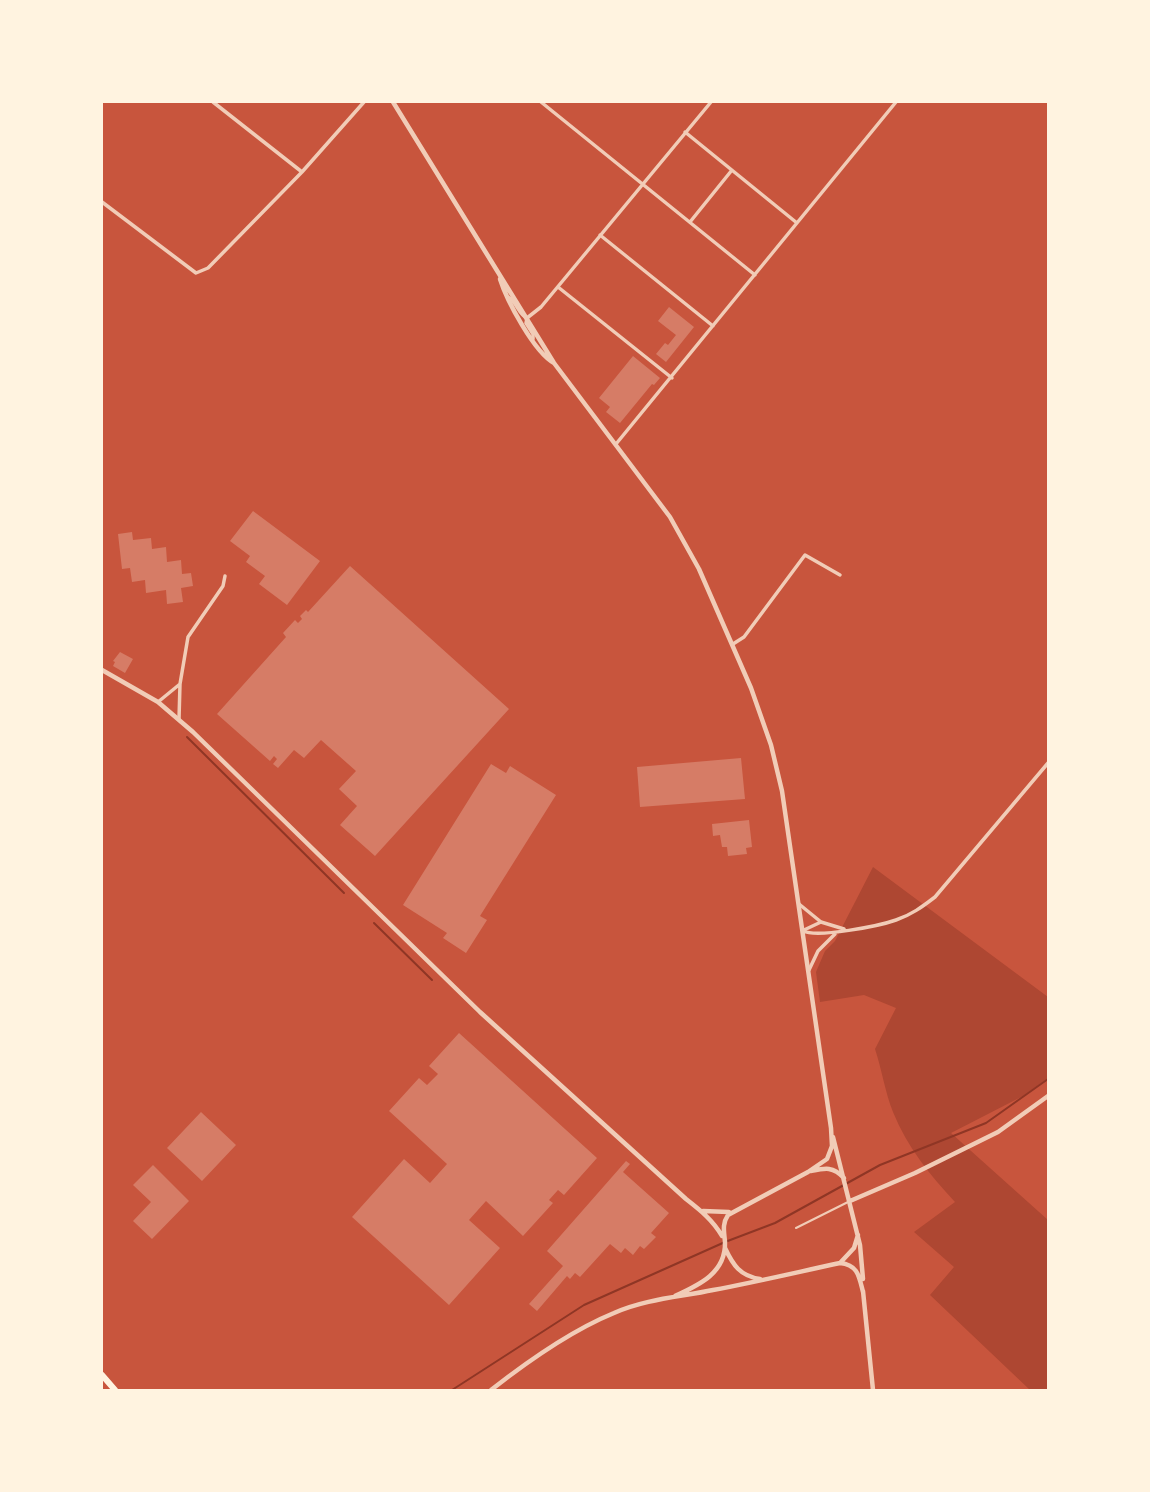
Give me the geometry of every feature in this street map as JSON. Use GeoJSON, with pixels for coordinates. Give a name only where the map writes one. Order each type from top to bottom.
{"type":"FeatureCollection","features":[{"type":"Feature","properties":{"kind":"highway"},"geometry":{"type":"LineString","coordinates":[[102,1375],[115,1391]]}},
{"type":"Feature","properties":{"kind":"street"},"geometry":{"type":"LineString","coordinates":[[214,102],[302,173]]}},
{"type":"Feature","properties":{"kind":"street"},"geometry":{"type":"LineString","coordinates":[[354,111],[358,102]]}},
{"type":"Feature","properties":{"kind":"street"},"geometry":{"type":"LineString","coordinates":[[102,202],[196,272],[208,268],[302,173],[364,102]]}},
{"type":"Feature","properties":{"kind":"street"},"geometry":{"type":"LineString","coordinates":[[399,102],[395,105],[554,363],[670,517],[699,569],[733,644],[774,752],[832,1133],[858,1235],[873,1391]]}},
{"type":"Feature","properties":{"kind":"street"},"geometry":{"type":"LineString","coordinates":[[541,102],[755,275]]}},
{"type":"Feature","properties":{"kind":"street"},"geometry":{"type":"LineString","coordinates":[[533,339],[526,323],[527,318],[541,307],[711,102]]}},
{"type":"Feature","properties":{"kind":"street"},"geometry":{"type":"LineString","coordinates":[[616,444],[896,102]]}},
{"type":"Feature","properties":{"kind":"street"},"geometry":{"type":"LineString","coordinates":[[685,132],[797,223]]}},
{"type":"Feature","properties":{"kind":"street"},"geometry":{"type":"LineString","coordinates":[[690,222],[732,170]]}},
{"type":"Feature","properties":{"kind":"street"},"geometry":{"type":"LineString","coordinates":[[600,235],[713,326]]}},
{"type":"Feature","properties":{"kind":"street"},"geometry":{"type":"LineString","coordinates":[[498,275],[506,296],[533,339],[542,353],[554,363]]}},
{"type":"Feature","properties":{"kind":"street"},"geometry":{"type":"LineString","coordinates":[[558,287],[672,378]]}},
{"type":"Feature","properties":{"kind":"street"},"geometry":{"type":"LineString","coordinates":[[506,296],[512,298],[522,316],[527,318]]}},
{"type":"Feature","properties":{"kind":"street"},"geometry":{"type":"LineString","coordinates":[[733,644],[744,637],[805,555],[840,575]]}},
{"type":"Feature","properties":{"kind":"street"},"geometry":{"type":"LineString","coordinates":[[179,720],[180,684],[189,633],[223,586],[225,576]]}},
{"type":"Feature","properties":{"kind":"street"},"geometry":{"type":"LineString","coordinates":[[102,670],[158,702],[179,720],[480,1012],[702,1211],[721,1230],[725,1249],[739,1271],[749,1277],[761,1279]]}},
{"type":"Feature","properties":{"kind":"street"},"geometry":{"type":"LineString","coordinates":[[158,702],[180,684]]}},
{"type":"Feature","properties":{"kind":"street"},"geometry":{"type":"LineString","coordinates":[[803,931],[813,934],[836,932],[894,920],[918,910],[935,897],[1048,763]]}},
{"type":"Feature","properties":{"kind":"street"},"geometry":{"type":"LineString","coordinates":[[799,904],[821,922],[846,929]]}},
{"type":"Feature","properties":{"kind":"street"},"geometry":{"type":"LineString","coordinates":[[803,931],[821,922]]}},
{"type":"Feature","properties":{"kind":"street"},"geometry":{"type":"LineString","coordinates":[[808,971],[818,951],[836,932]]}},
{"type":"Feature","properties":{"kind":"street"},"geometry":{"type":"LineString","coordinates":[[850,1201],[998,1132],[1048,1096]]}},
{"type":"Feature","properties":{"kind":"street"},"geometry":{"type":"LineString","coordinates":[[721,1230],[732,1212],[808,1172],[829,1156],[832,1133]]}},
{"type":"Feature","properties":{"kind":"street"},"geometry":{"type":"LineString","coordinates":[[808,1172],[829,1168],[842,1174]]}},
{"type":"Feature","properties":{"kind":"street"},"geometry":{"type":"LineString","coordinates":[[702,1211],[732,1212]]}},
{"type":"Feature","properties":{"kind":"street"},"geometry":{"type":"LineString","coordinates":[[840,1263],[854,1248],[858,1235]]}},
{"type":"Feature","properties":{"kind":"street"},"geometry":{"type":"LineString","coordinates":[[675,1296],[710,1277],[718,1267],[725,1249]]}},
{"type":"Feature","properties":{"kind":"street"},"geometry":{"type":"LineString","coordinates":[[491,1391],[557,1345],[613,1313],[675,1296],[840,1263],[855,1268],[863,1292]]}},
{"type":"Feature","properties":{"kind":"lane"},"geometry":{"type":"LineString","coordinates":[[796,1228],[850,1201]]}},
{"type":"Feature","properties":{"kind":"shaded area"},"geometry":{"type":"Polygon","coordinates":[[[873,867],[1048,997],[1048,1078],[1023,1096],[951,1133],[1048,1220],[1048,1390],[1030,1390],[930,1295],[954,1267],[914,1232],[955,1202],[912,1149],[888,1097],[875,1049],[896,1008],[864,995],[820,1002],[816,972],[825,951],[835,941],[873,867]]]}},
{"type":"Feature","properties":{"kind":"building"},"geometry":{"type":"Polygon","coordinates":[[[669,307],[694,327],[666,362],[656,354],[676,335],[658,321],[669,307]]]}},
{"type":"Feature","properties":{"kind":"building"},"geometry":{"type":"Polygon","coordinates":[[[633,356],[660,378],[620,423],[606,412],[610,407],[599,398],[633,356]]]}},
{"type":"Feature","properties":{"kind":"building"},"geometry":{"type":"Polygon","coordinates":[[[253,511],[320,561],[287,605],[259,584],[265,576],[246,562],[250,556],[230,541],[253,511]]]}},
{"type":"Feature","properties":{"kind":"building"},"geometry":{"type":"Polygon","coordinates":[[[132,532],[133,540],[151,538],[152,549],[166,547],[167,562],[181,560],[182,574],[191,573],[193,586],[181,588],[183,602],[167,604],[166,590],[146,593],[145,580],[132,582],[130,568],[122,569],[118,534],[132,532]]]}},
{"type":"Feature","properties":{"kind":"building"},"geometry":{"type":"Polygon","coordinates":[[[350,566],[509,709],[375,856],[340,825],[357,806],[339,789],[356,771],[321,740],[304,758],[294,750],[278,768],[273,764],[277,759],[274,756],[270,761],[217,714],[286,637],[283,633],[295,620],[298,623],[302,619],[300,616],[306,610],[308,612],[350,566]]]}},
{"type":"Feature","properties":{"kind":"building"},"geometry":{"type":"Polygon","coordinates":[[[120,652],[133,659],[125,673],[113,666],[113,661],[120,652]]]}},
{"type":"Feature","properties":{"kind":"building"},"geometry":{"type":"Polygon","coordinates":[[[741,758],[745,799],[640,807],[637,767],[741,758]]]}},
{"type":"Feature","properties":{"kind":"building"},"geometry":{"type":"Polygon","coordinates":[[[491,764],[506,773],[510,766],[556,795],[480,916],[487,920],[466,953],[443,938],[447,933],[403,905],[491,764]]]}},
{"type":"Feature","properties":{"kind":"building"},"geometry":{"type":"Polygon","coordinates":[[[749,820],[752,847],[746,848],[747,854],[728,856],[727,847],[722,847],[720,835],[713,836],[712,824],[749,820]]]}},
{"type":"Feature","properties":{"kind":"building"},"geometry":{"type":"Polygon","coordinates":[[[459,1033],[597,1158],[564,1195],[558,1190],[549,1200],[553,1203],[523,1236],[486,1201],[469,1220],[500,1248],[449,1305],[352,1217],[404,1159],[430,1183],[447,1164],[389,1111],[419,1078],[427,1085],[438,1074],[429,1066],[459,1033]]]}},
{"type":"Feature","properties":{"kind":"building"},"geometry":{"type":"Polygon","coordinates":[[[201,1112],[236,1145],[202,1181],[167,1148],[201,1112]]]}},
{"type":"Feature","properties":{"kind":"building"},"geometry":{"type":"Polygon","coordinates":[[[626,1161],[630,1164],[623,1172],[669,1213],[651,1233],[656,1237],[644,1249],[640,1246],[633,1255],[625,1248],[621,1253],[610,1244],[580,1277],[575,1273],[570,1279],[567,1276],[537,1311],[529,1304],[563,1266],[547,1251],[626,1161]]]}},
{"type":"Feature","properties":{"kind":"building"},"geometry":{"type":"Polygon","coordinates":[[[153,1165],[189,1201],[152,1239],[133,1221],[151,1202],[133,1185],[153,1165]]]}},
{"type":"Feature","properties":{"kind":"waterway"},"geometry":{"type":"LineString","coordinates":[[187,737],[344,893]]}},
{"type":"Feature","properties":{"kind":"waterway"},"geometry":{"type":"LineString","coordinates":[[374,923],[432,980]]}},
{"type":"Feature","properties":{"kind":"waterway"},"geometry":{"type":"LineString","coordinates":[[452,1390],[584,1305],[725,1242],[775,1223],[880,1165],[986,1123],[1048,1079]]}}]}
